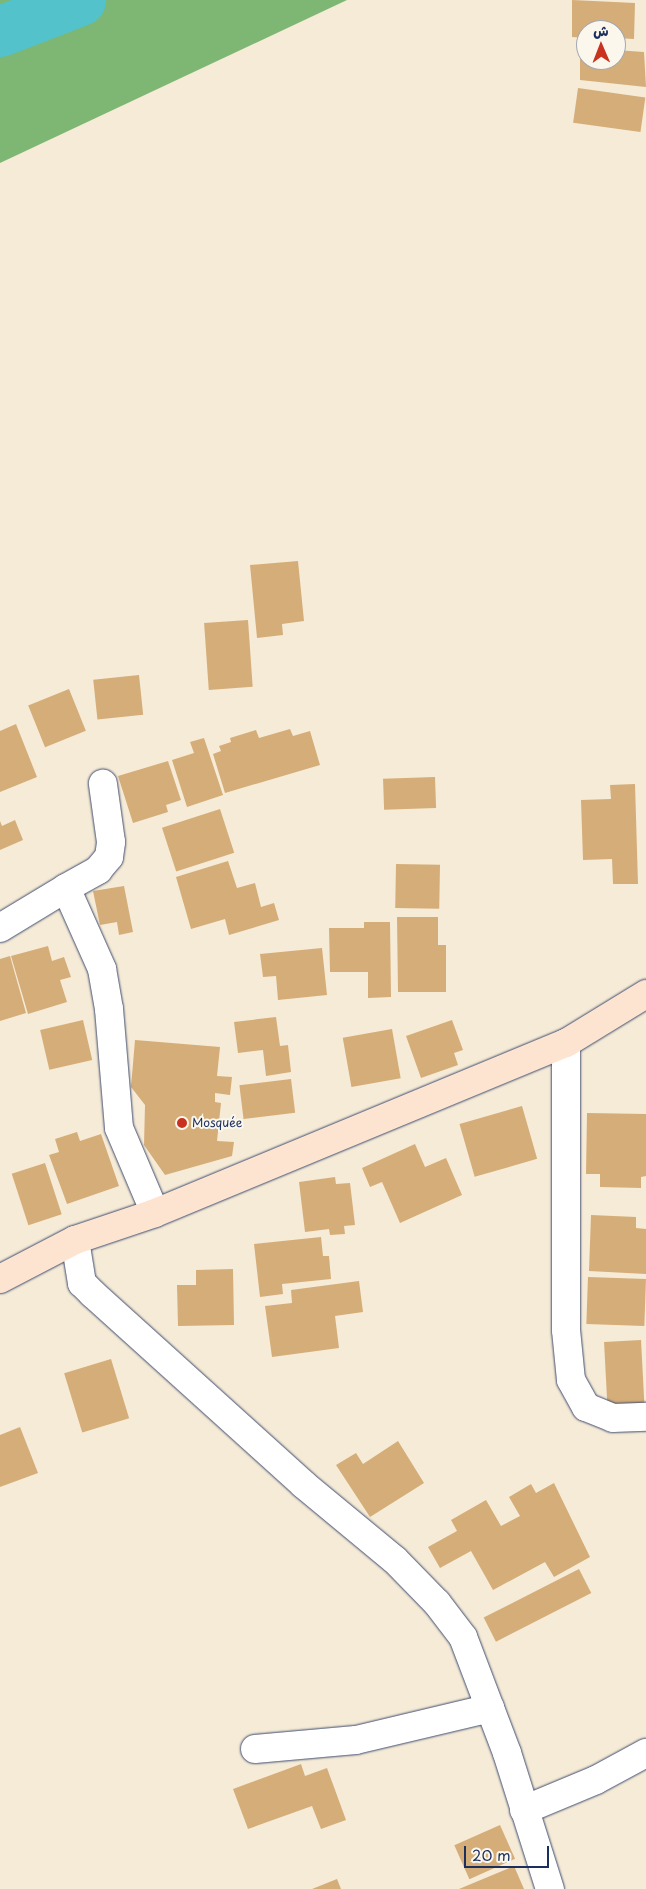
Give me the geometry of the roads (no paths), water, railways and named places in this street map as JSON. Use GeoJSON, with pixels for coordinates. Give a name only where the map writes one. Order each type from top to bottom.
{"type":"FeatureCollection","features":[{"type":"Feature","properties":{"kind":"main road"},"geometry":{"type":"LineString","coordinates":[[0,1279],[76,1240],[155,1213],[566,1043],[646,994]]}},
{"type":"Feature","properties":{"kind":"street"},"geometry":{"type":"LineString","coordinates":[[0,928],[98,870],[109,857],[111,842],[103,784]]}},
{"type":"Feature","properties":{"kind":"street"},"geometry":{"type":"LineString","coordinates":[[66,888],[102,969],[109,1009],[119,1128],[155,1213]]}},
{"type":"Feature","properties":{"kind":"street"},"geometry":{"type":"LineString","coordinates":[[566,1043],[566,1330],[572,1380],[586,1407],[613,1418],[646,1417]]}},
{"type":"Feature","properties":{"kind":"street"},"geometry":{"type":"LineString","coordinates":[[76,1240],[82,1283],[303,1484],[395,1560],[437,1603],[463,1638],[490,1708],[550,1889]]}},
{"type":"Feature","properties":{"kind":"street"},"geometry":{"type":"LineString","coordinates":[[255,1749],[356,1740],[490,1708]]}},
{"type":"Feature","properties":{"kind":"street"},"geometry":{"type":"LineString","coordinates":[[524,1810],[596,1780],[646,1753]]}},
{"type":"Feature","properties":{"kind":"waterway"},"geometry":{"type":"LineString","coordinates":[[0,31],[80,0]]}},
{"type":"Feature","properties":{"kind":"place","name":"Mosquée"},"geometry":{"type":"Point","coordinates":[182,1123]}}]}
